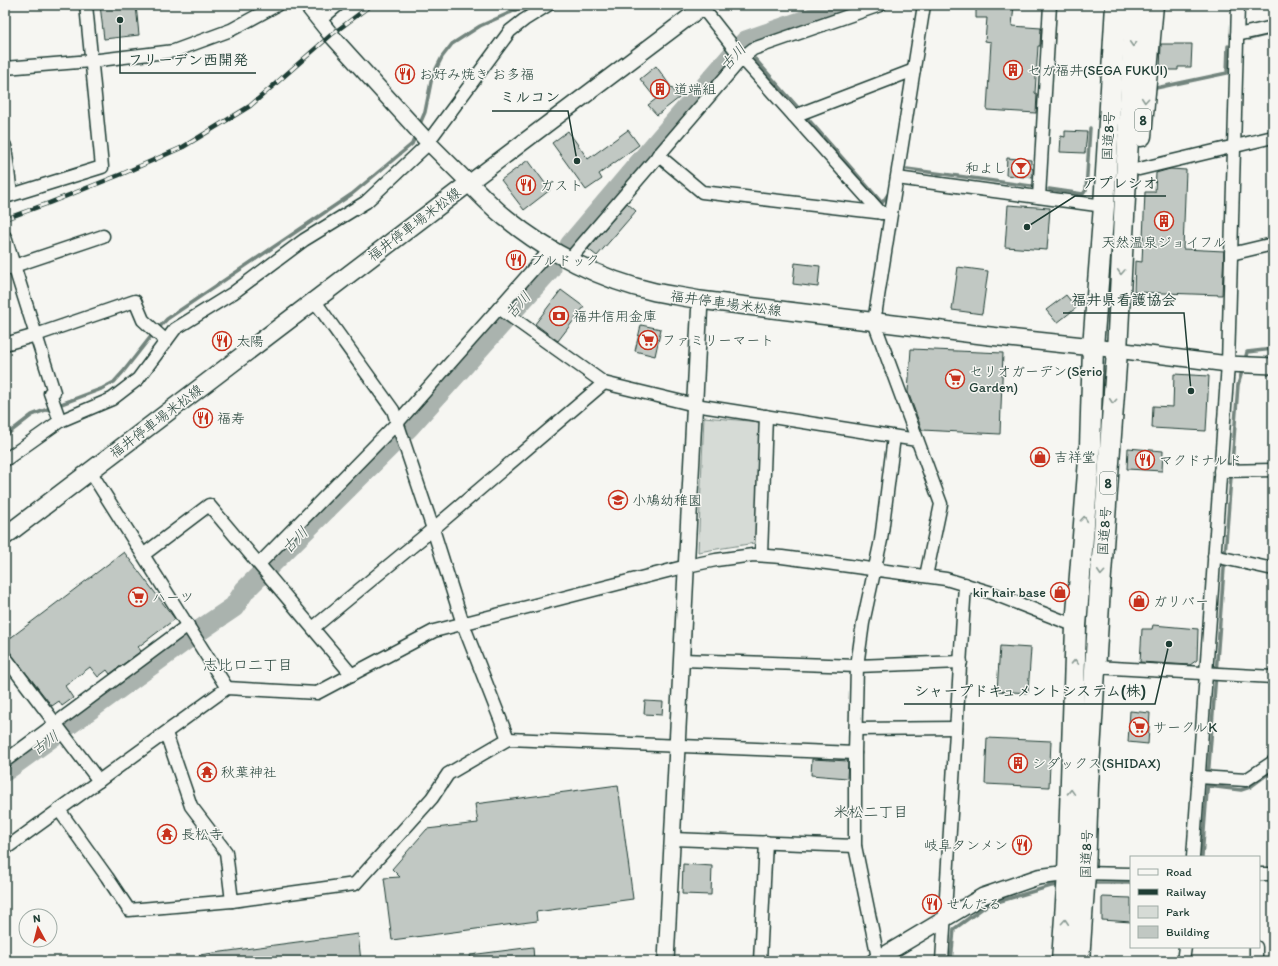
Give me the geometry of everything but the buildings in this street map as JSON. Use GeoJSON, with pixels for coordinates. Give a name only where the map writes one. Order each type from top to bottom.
{"type":"FeatureCollection","features":[{"type":"Feature","properties":{"kind":"highway","name":"国道8号"},"geometry":{"type":"LineString","coordinates":[[1079,961],[1077,873],[1076,626],[1090,447],[1094,347],[1116,5]]}},
{"type":"Feature","properties":{"kind":"highway","name":"国道8号"},"geometry":{"type":"LineString","coordinates":[[1062,961],[1077,873],[1088,785],[1100,580],[1117,351],[1136,5]]}},
{"type":"Feature","properties":{"kind":"highway","name":"8"},"geometry":{"type":"LineString","coordinates":[[1123,233],[1132,207],[1139,169],[1153,5]]}},
{"type":"Feature","properties":{"kind":"main road","name":"福井停車場米松線"},"geometry":{"type":"LineString","coordinates":[[5,536],[469,183],[505,217],[551,249],[569,260],[599,274],[639,288],[700,300],[990,336],[1094,347]]}},
{"type":"Feature","properties":{"kind":"street"},"geometry":{"type":"LineString","coordinates":[[5,146],[8,196],[102,167],[86,5]]}},
{"type":"Feature","properties":{"kind":"street"},"geometry":{"type":"LineString","coordinates":[[5,68],[91,61],[174,51],[231,30],[277,5]]}},
{"type":"Feature","properties":{"kind":"street"},"geometry":{"type":"LineString","coordinates":[[307,5],[331,35],[428,142],[469,183],[704,6],[742,58],[886,214]]}},
{"type":"Feature","properties":{"kind":"street"},"geometry":{"type":"LineString","coordinates":[[320,20],[338,5]]}},
{"type":"Feature","properties":{"kind":"street"},"geometry":{"type":"LineString","coordinates":[[569,260],[742,58],[753,49],[880,5]]}},
{"type":"Feature","properties":{"kind":"street"},"geometry":{"type":"LineString","coordinates":[[924,5],[897,178],[886,214],[874,322],[941,504],[926,576]]}},
{"type":"Feature","properties":{"kind":"street"},"geometry":{"type":"LineString","coordinates":[[1038,197],[1050,5]]}},
{"type":"Feature","properties":{"kind":"street"},"geometry":{"type":"LineString","coordinates":[[1193,856],[1228,364],[1238,5]]}},
{"type":"Feature","properties":{"kind":"street"},"geometry":{"type":"LineString","coordinates":[[5,460],[60,421],[112,399],[138,379],[175,329],[233,293],[304,240],[366,202],[428,142],[510,31],[546,6]]}},
{"type":"Feature","properties":{"kind":"street"},"geometry":{"type":"LineString","coordinates":[[1237,35],[1273,27]]}},
{"type":"Feature","properties":{"kind":"street"},"geometry":{"type":"LineString","coordinates":[[794,116],[914,70]]}},
{"type":"Feature","properties":{"kind":"street"},"geometry":{"type":"LineString","coordinates":[[1139,169],[1273,137]]}},
{"type":"Feature","properties":{"kind":"street"},"geometry":{"type":"LineString","coordinates":[[658,155],[702,192],[886,214]]}},
{"type":"Feature","properties":{"kind":"street"},"geometry":{"type":"LineString","coordinates":[[897,178],[1104,206]]}},
{"type":"Feature","properties":{"kind":"street"},"geometry":{"type":"LineString","coordinates":[[9,267],[103,236]]}},
{"type":"Feature","properties":{"kind":"street"},"geometry":{"type":"LineString","coordinates":[[5,237],[9,267],[36,335],[54,392],[50,393],[60,421]]}},
{"type":"Feature","properties":{"kind":"street"},"geometry":{"type":"LineString","coordinates":[[1231,254],[1273,244]]}},
{"type":"Feature","properties":{"kind":"street"},"geometry":{"type":"LineString","coordinates":[[259,564],[398,422],[551,249]]}},
{"type":"Feature","properties":{"kind":"street"},"geometry":{"type":"LineString","coordinates":[[314,300],[393,410],[463,624],[508,739]]}},
{"type":"Feature","properties":{"kind":"street"},"geometry":{"type":"LineString","coordinates":[[666,961],[700,300]]}},
{"type":"Feature","properties":{"kind":"street"},"geometry":{"type":"LineString","coordinates":[[5,344],[135,301],[143,320],[166,341]]}},
{"type":"Feature","properties":{"kind":"street"},"geometry":{"type":"LineString","coordinates":[[499,308],[604,383],[695,405],[917,440]]}},
{"type":"Feature","properties":{"kind":"street"},"geometry":{"type":"LineString","coordinates":[[1094,347],[1228,364],[1273,366]]}},
{"type":"Feature","properties":{"kind":"street"},"geometry":{"type":"LineString","coordinates":[[313,628],[433,529],[604,383]]}},
{"type":"Feature","properties":{"kind":"street"},"geometry":{"type":"LineString","coordinates":[[761,555],[766,416]]}},
{"type":"Feature","properties":{"kind":"street"},"geometry":{"type":"LineString","coordinates":[[894,437],[881,540],[863,623],[857,666],[855,846],[876,960],[983,896],[1038,877],[1077,873],[1130,874]]}},
{"type":"Feature","properties":{"kind":"street"},"geometry":{"type":"LineString","coordinates":[[1220,471],[1273,470]]}},
{"type":"Feature","properties":{"kind":"street"},"geometry":{"type":"LineString","coordinates":[[90,471],[227,688]]}},
{"type":"Feature","properties":{"kind":"street"},"geometry":{"type":"LineString","coordinates":[[143,555],[209,506],[352,675]]}},
{"type":"Feature","properties":{"kind":"street"},"geometry":{"type":"LineString","coordinates":[[5,849],[227,688],[317,693],[434,631],[687,566],[716,560],[761,555],[946,579],[988,592],[1076,626]]}},
{"type":"Feature","properties":{"kind":"street"},"geometry":{"type":"LineString","coordinates":[[1214,556],[1273,569]]}},
{"type":"Feature","properties":{"kind":"street"},"geometry":{"type":"LineString","coordinates":[[942,961],[961,662],[964,584]]}},
{"type":"Feature","properties":{"kind":"street"},"geometry":{"type":"LineString","coordinates":[[5,760],[188,625]]}},
{"type":"Feature","properties":{"kind":"street"},"geometry":{"type":"LineString","coordinates":[[5,657],[99,781]]}},
{"type":"Feature","properties":{"kind":"street"},"geometry":{"type":"LineString","coordinates":[[682,660],[857,666],[961,662]]}},
{"type":"Feature","properties":{"kind":"street"},"geometry":{"type":"LineString","coordinates":[[1095,668],[1273,677]]}},
{"type":"Feature","properties":{"kind":"street"},"geometry":{"type":"LineString","coordinates":[[856,729],[956,728]]}},
{"type":"Feature","properties":{"kind":"street"},"geometry":{"type":"LineString","coordinates":[[166,733],[191,806],[226,852],[232,901]]}},
{"type":"Feature","properties":{"kind":"street"},"geometry":{"type":"LineString","coordinates":[[59,810],[129,910],[232,901],[356,884],[432,798],[448,774],[508,739],[855,753]]}},
{"type":"Feature","properties":{"kind":"street"},"geometry":{"type":"LineString","coordinates":[[1199,777],[1246,780],[1273,762]]}},
{"type":"Feature","properties":{"kind":"street"},"geometry":{"type":"LineString","coordinates":[[673,839],[855,846]]}},
{"type":"Feature","properties":{"kind":"street"},"geometry":{"type":"LineString","coordinates":[[760,961],[766,842]]}},
{"type":"Feature","properties":{"kind":"street"},"geometry":{"type":"LineString","coordinates":[[1260,874],[1273,874]]}},
{"type":"Feature","properties":{"kind":"street"},"geometry":{"type":"LineString","coordinates":[[1183,961],[1185,948]]}},
{"type":"Feature","properties":{"kind":"street"},"geometry":{"type":"LineString","coordinates":[[1256,948],[1256,961]]}},
{"type":"Feature","properties":{"kind":"green space"},"geometry":{"type":"Polygon","coordinates":[[[704,417],[760,422],[755,543],[698,552],[704,417]]]}},
{"type":"Feature","properties":{"kind":"waterway"},"geometry":{"type":"LineString","coordinates":[[419,126],[425,112],[432,77],[442,57],[452,44],[480,26],[527,5]]}},
{"type":"Feature","properties":{"kind":"waterway","name":"古川"},"geometry":{"type":"LineString","coordinates":[[570,245],[734,53],[746,41],[849,5]]}},
{"type":"Feature","properties":{"kind":"waterway"},"geometry":{"type":"LineString","coordinates":[[1249,39],[1273,33]]}},
{"type":"Feature","properties":{"kind":"waterway"},"geometry":{"type":"LineString","coordinates":[[1156,88],[1227,73],[1228,46]]}},
{"type":"Feature","properties":{"kind":"waterway"},"geometry":{"type":"LineString","coordinates":[[755,59],[882,203],[889,193]]}},
{"type":"Feature","properties":{"kind":"waterway"},"geometry":{"type":"LineString","coordinates":[[1049,189],[1083,194],[1086,190],[1090,128]]}},
{"type":"Feature","properties":{"kind":"waterway"},"geometry":{"type":"LineString","coordinates":[[5,436],[32,415],[101,389],[114,382],[167,319],[352,194],[412,144],[416,134]]}},
{"type":"Feature","properties":{"kind":"waterway"},"geometry":{"type":"LineString","coordinates":[[907,169],[1031,186]]}},
{"type":"Feature","properties":{"kind":"waterway","name":"古川"},"geometry":{"type":"LineString","coordinates":[[5,771],[187,639],[234,607],[245,590],[409,427],[550,269]]}},
{"type":"Feature","properties":{"kind":"waterway"},"geometry":{"type":"LineString","coordinates":[[1245,360],[1247,352],[1273,349]]}},
{"type":"Feature","properties":{"kind":"waterway"},"geometry":{"type":"LineString","coordinates":[[1202,856],[1238,385],[1243,368]]}},
{"type":"Feature","properties":{"kind":"waterway"},"geometry":{"type":"LineString","coordinates":[[1208,786],[1241,790],[1250,787],[1273,770]]}},
{"type":"Feature","properties":{"kind":"waterway"},"geometry":{"type":"LineString","coordinates":[[1090,883],[1130,883]]}},
{"type":"Feature","properties":{"kind":"waterway"},"geometry":{"type":"LineString","coordinates":[[951,961],[954,929],[987,905],[1051,886],[1062,885]]}},
{"type":"Feature","properties":{"kind":"railway"},"geometry":{"type":"LineString","coordinates":[[5,219],[122,174],[183,147],[250,106],[331,35],[371,5]]}},
{"type":"Feature","properties":{"kind":"place","name":"フリーデン西開発"},"geometry":{"type":"Point","coordinates":[120,20]}},
{"type":"Feature","properties":{"kind":"place","name":"セガ福井(SEGA FUKUI)"},"geometry":{"type":"Point","coordinates":[1013,70]}},
{"type":"Feature","properties":{"kind":"place","name":"お好み焼き お多福"},"geometry":{"type":"Point","coordinates":[405,74]}},
{"type":"Feature","properties":{"kind":"place","name":"道端組"},"geometry":{"type":"Point","coordinates":[660,89]}},
{"type":"Feature","properties":{"kind":"place","name":"ミルコン"},"geometry":{"type":"Point","coordinates":[577,161]}},
{"type":"Feature","properties":{"kind":"place","name":"和よし"},"geometry":{"type":"Point","coordinates":[1021,168]}},
{"type":"Feature","properties":{"kind":"place","name":"ガスト"},"geometry":{"type":"Point","coordinates":[526,185]}},
{"type":"Feature","properties":{"kind":"place","name":"天然温泉ジョイフル"},"geometry":{"type":"Point","coordinates":[1164,221]}},
{"type":"Feature","properties":{"kind":"place","name":"アプレシオ"},"geometry":{"type":"Point","coordinates":[1027,227]}},
{"type":"Feature","properties":{"kind":"place","name":"ブルドック"},"geometry":{"type":"Point","coordinates":[516,260]}},
{"type":"Feature","properties":{"kind":"place","name":"福井信用金庫"},"geometry":{"type":"Point","coordinates":[559,316]}},
{"type":"Feature","properties":{"kind":"place","name":"ファミリーマート"},"geometry":{"type":"Point","coordinates":[648,340]}},
{"type":"Feature","properties":{"kind":"place","name":"太陽"},"geometry":{"type":"Point","coordinates":[222,341]}},
{"type":"Feature","properties":{"kind":"place","name":"セリオガーデン(Serio Garden)"},"geometry":{"type":"Point","coordinates":[955,379]}},
{"type":"Feature","properties":{"kind":"place","name":"福井県看護協会"},"geometry":{"type":"Point","coordinates":[1191,391]}},
{"type":"Feature","properties":{"kind":"place","name":"福寿"},"geometry":{"type":"Point","coordinates":[203,418]}},
{"type":"Feature","properties":{"kind":"place","name":"吉祥堂"},"geometry":{"type":"Point","coordinates":[1040,457]}},
{"type":"Feature","properties":{"kind":"place","name":"マクドナルド"},"geometry":{"type":"Point","coordinates":[1145,460]}},
{"type":"Feature","properties":{"kind":"place","name":"小鳩幼稚園"},"geometry":{"type":"Point","coordinates":[618,500]}},
{"type":"Feature","properties":{"kind":"place","name":"kir hair base"},"geometry":{"type":"Point","coordinates":[1060,592]}},
{"type":"Feature","properties":{"kind":"place","name":"ハーツ"},"geometry":{"type":"Point","coordinates":[138,597]}},
{"type":"Feature","properties":{"kind":"place","name":"ガリバー"},"geometry":{"type":"Point","coordinates":[1139,601]}},
{"type":"Feature","properties":{"kind":"place","name":"シャープドキュメントシステム(株)"},"geometry":{"type":"Point","coordinates":[1169,644]}},
{"type":"Feature","properties":{"kind":"place","name":"サークルK"},"geometry":{"type":"Point","coordinates":[1139,727]}},
{"type":"Feature","properties":{"kind":"place","name":"シダックス(SHIDAX)"},"geometry":{"type":"Point","coordinates":[1018,763]}},
{"type":"Feature","properties":{"kind":"place","name":"秋葉神社"},"geometry":{"type":"Point","coordinates":[207,772]}},
{"type":"Feature","properties":{"kind":"place","name":"長松寺"},"geometry":{"type":"Point","coordinates":[167,834]}},
{"type":"Feature","properties":{"kind":"place","name":"岐阜タンメン"},"geometry":{"type":"Point","coordinates":[1022,845]}},
{"type":"Feature","properties":{"kind":"place","name":"せんだる"},"geometry":{"type":"Point","coordinates":[932,904]}},
{"type":"Feature","properties":{"kind":"district","name":"志比口二丁目"},"geometry":{"type":"Point","coordinates":[248,665]}},
{"type":"Feature","properties":{"kind":"district","name":"米松二丁目"},"geometry":{"type":"Point","coordinates":[871,812]}}]}
